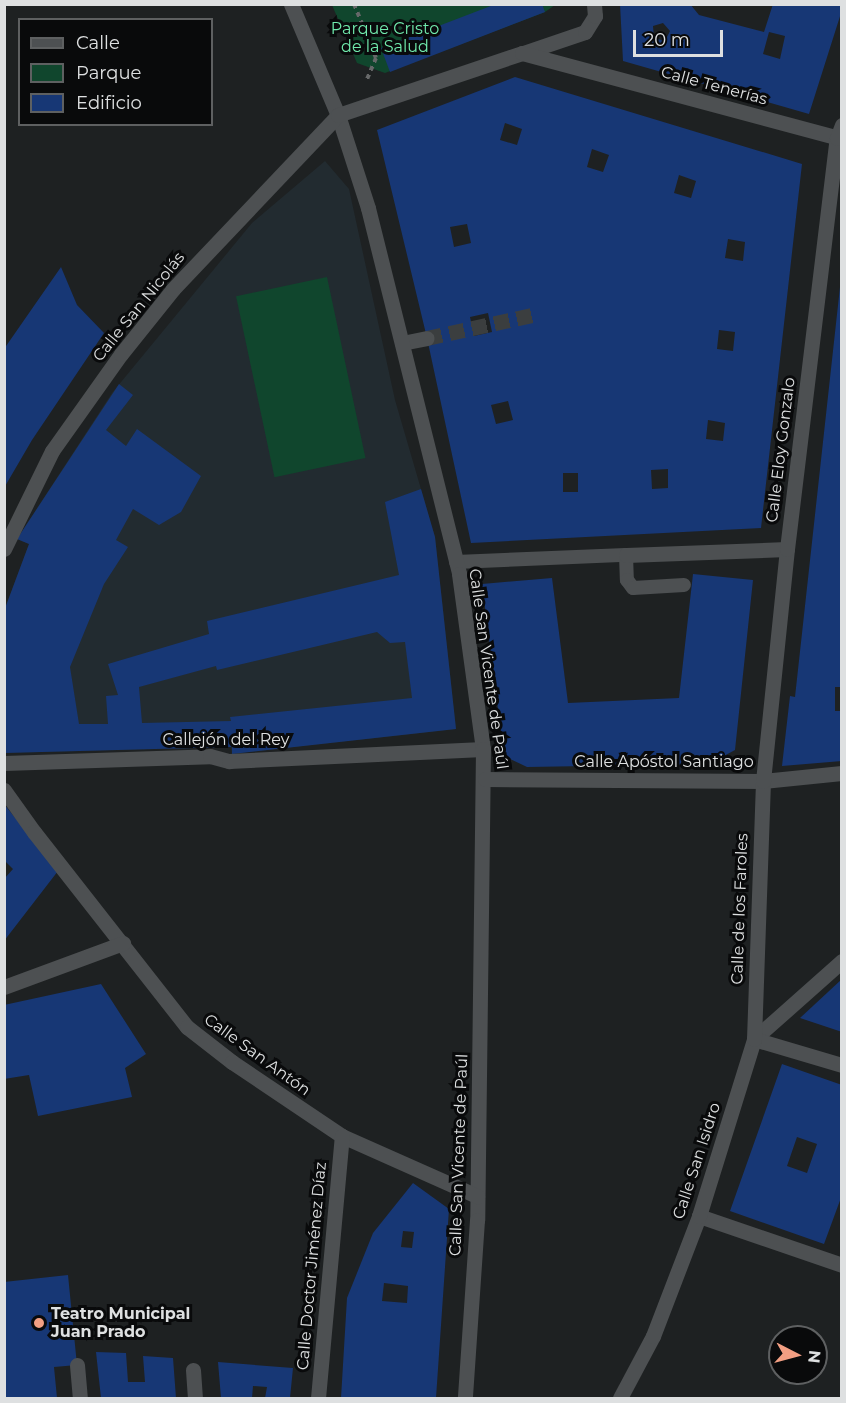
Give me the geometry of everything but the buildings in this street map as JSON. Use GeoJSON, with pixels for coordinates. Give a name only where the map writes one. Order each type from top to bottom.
{"type":"FeatureCollection","features":[{"type":"Feature","properties":{"kind":"street","name":"Calle San Vicente de Paúl"},"geometry":{"type":"LineString","coordinates":[[291,4],[338,115],[368,208],[456,562],[483,750],[485,779],[477,1196],[465,1398]]}},
{"type":"Feature","properties":{"kind":"street"},"geometry":{"type":"LineString","coordinates":[[338,115],[585,32],[595,16],[594,4]]}},
{"type":"Feature","properties":{"kind":"street","name":"Calle Tenerías"},"geometry":{"type":"LineString","coordinates":[[522,53],[840,134]]}},
{"type":"Feature","properties":{"kind":"street","name":"Calle San Nicolás"},"geometry":{"type":"LineString","coordinates":[[6,543],[52,452],[121,354],[173,289],[338,115]]}},
{"type":"Feature","properties":{"kind":"street","name":"Calle Eloy Gonzalo"},"geometry":{"type":"LineString","coordinates":[[763,781],[787,549],[840,134]]}},
{"type":"Feature","properties":{"kind":"street"},"geometry":{"type":"LineString","coordinates":[[402,343],[427,339]]}},
{"type":"Feature","properties":{"kind":"street"},"geometry":{"type":"LineString","coordinates":[[626,555],[787,549]]}},
{"type":"Feature","properties":{"kind":"street","name":"Callejón del Rey"},"geometry":{"type":"LineString","coordinates":[[4,764],[210,756],[229,761],[483,750]]}},
{"type":"Feature","properties":{"kind":"street","name":"Calle Apóstol Santiago"},"geometry":{"type":"LineString","coordinates":[[485,779],[763,781],[842,773]]}},
{"type":"Feature","properties":{"kind":"street","name":"Calle de los Faroles"},"geometry":{"type":"LineString","coordinates":[[754,1039],[763,781]]}},
{"type":"Feature","properties":{"kind":"street","name":"Calle San Antón"},"geometry":{"type":"LineString","coordinates":[[4,790],[40,840],[187,1027],[232,1062],[342,1136],[477,1196]]}},
{"type":"Feature","properties":{"kind":"street"},"geometry":{"type":"LineString","coordinates":[[4,987],[123,943]]}},
{"type":"Feature","properties":{"kind":"street"},"geometry":{"type":"LineString","coordinates":[[754,1039],[842,961]]}},
{"type":"Feature","properties":{"kind":"street"},"geometry":{"type":"LineString","coordinates":[[754,1039],[842,1065]]}},
{"type":"Feature","properties":{"kind":"street","name":"Calle San Isidro"},"geometry":{"type":"LineString","coordinates":[[620,1398],[653,1336],[699,1216],[754,1039]]}},
{"type":"Feature","properties":{"kind":"street","name":"Calle Doctor Jiménez Díaz"},"geometry":{"type":"LineString","coordinates":[[318,1398],[342,1136]]}},
{"type":"Feature","properties":{"kind":"street"},"geometry":{"type":"LineString","coordinates":[[699,1216],[842,1264]]}},
{"type":"Feature","properties":{"kind":"street"},"geometry":{"type":"LineString","coordinates":[[77,1365],[80,1398]]}},
{"type":"Feature","properties":{"kind":"street"},"geometry":{"type":"LineString","coordinates":[[193,1370],[195,1398]]}},
{"type":"Feature","properties":{"kind":"lane"},"geometry":{"type":"LineString","coordinates":[[456,562],[626,555],[627,580],[633,588],[684,585]]}},
{"type":"Feature","properties":{"kind":"path"},"geometry":{"type":"LineString","coordinates":[[354,4],[376,58],[354,109]]}},
{"type":"Feature","properties":{"kind":"shaded area"},"geometry":{"type":"Polygon","coordinates":[[[325,161],[349,189],[395,400],[435,537],[456,729],[232,754],[231,747],[5,753],[4,611],[29,544],[17,539],[112,393],[252,223],[325,161]]]}},
{"type":"Feature","properties":{"kind":"green space","name":"Parque Cristo de la Salud"},"geometry":{"type":"Polygon","coordinates":[[[332,5],[555,5],[545,12],[385,73],[357,63],[332,5]]]}},
{"type":"Feature","properties":{"kind":"green space"},"geometry":{"type":"Polygon","coordinates":[[[327,277],[365,458],[274,477],[236,296],[327,277]]]}},
{"type":"Feature","properties":{"kind":"tunnel"},"geometry":{"type":"LineString","coordinates":[[427,338],[537,314]]}},
{"type":"Feature","properties":{"kind":"place","name":"Teatro Municipal Juan Prado"},"geometry":{"type":"Point","coordinates":[39,1323]}}]}
